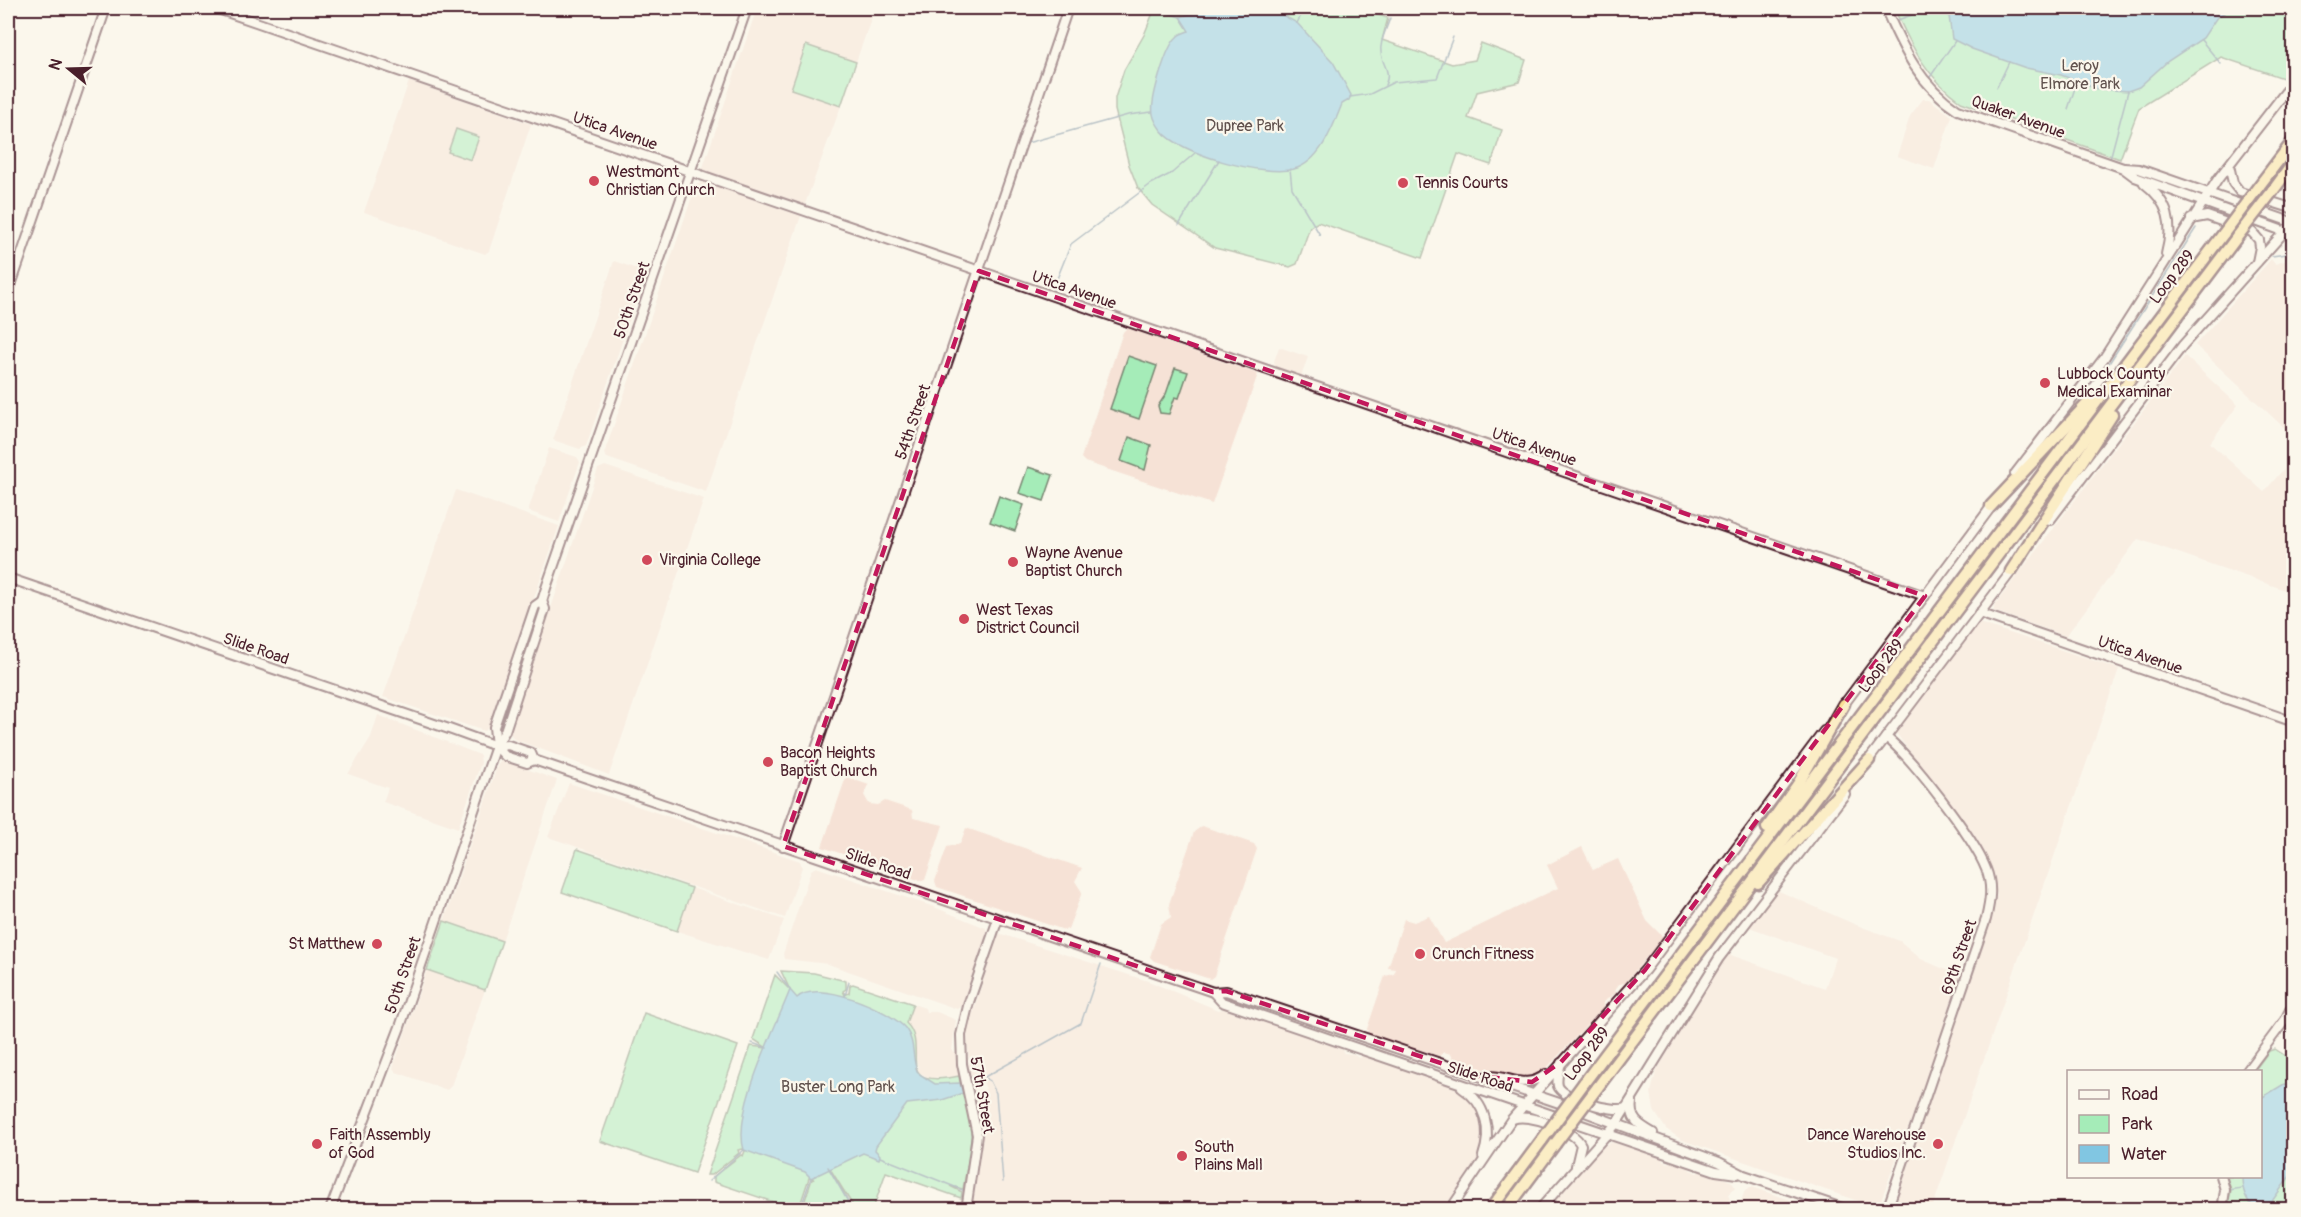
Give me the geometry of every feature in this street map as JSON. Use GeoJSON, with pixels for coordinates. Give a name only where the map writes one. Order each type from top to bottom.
{"type":"FeatureCollection","features":[{"type":"Feature","properties":{"kind":"highway","name":"Loop 289"},"geometry":{"type":"LineString","coordinates":[[1489,1209],[2294,140]]}},
{"type":"Feature","properties":{"kind":"highway","name":"Loop 289"},"geometry":{"type":"LineString","coordinates":[[1506,1209],[2294,162]]}},
{"type":"Feature","properties":{"kind":"highway"},"geometry":{"type":"LineString","coordinates":[[2011,571],[2078,464],[2126,394],[2145,359]]}},
{"type":"Feature","properties":{"kind":"highway"},"geometry":{"type":"LineString","coordinates":[[1991,506],[2120,371]]}},
{"type":"Feature","properties":{"kind":"highway"},"geometry":{"type":"LineString","coordinates":[[1719,904],[1738,870],[1798,784],[1844,704]]}},
{"type":"Feature","properties":{"kind":"highway"},"geometry":{"type":"LineString","coordinates":[[1712,935],[1869,760]]}},
{"type":"Feature","properties":{"kind":"main road"},"geometry":{"type":"LineString","coordinates":[[8,294],[106,8]]}},
{"type":"Feature","properties":{"kind":"main road","name":"Utica Avenue"},"geometry":{"type":"LineString","coordinates":[[215,8],[1925,596]]}},
{"type":"Feature","properties":{"kind":"main road","name":"50th Street"},"geometry":{"type":"LineString","coordinates":[[330,1209],[400,1027],[496,746],[494,728],[534,606],[543,601],[747,8]]}},
{"type":"Feature","properties":{"kind":"main road","name":"54th Street"},"geometry":{"type":"LineString","coordinates":[[783,846],[1068,8]]}},
{"type":"Feature","properties":{"kind":"main road","name":"Quaker Avenue"},"geometry":{"type":"LineString","coordinates":[[1885,8],[1917,72],[1949,104],[1978,119],[2123,168],[2139,169],[2293,222]]}},
{"type":"Feature","properties":{"kind":"main road"},"geometry":{"type":"LineString","coordinates":[[1450,1209],[1511,1120],[1532,1094],[1646,970],[2104,358],[2202,202],[2294,81]]}},
{"type":"Feature","properties":{"kind":"main road"},"geometry":{"type":"LineString","coordinates":[[2229,165],[2233,183],[2240,192],[2294,209]]}},
{"type":"Feature","properties":{"kind":"main road","name":"Quaker Avenue"},"geometry":{"type":"LineString","coordinates":[[2123,168],[2135,177],[2294,235]]}},
{"type":"Feature","properties":{"kind":"main road"},"geometry":{"type":"LineString","coordinates":[[2135,177],[2154,191],[2167,210],[2170,235],[2164,262]]}},
{"type":"Feature","properties":{"kind":"main road"},"geometry":{"type":"LineString","coordinates":[[2191,219],[2207,216],[2252,232],[2259,240],[2257,263]]}},
{"type":"Feature","properties":{"kind":"main road"},"geometry":{"type":"LineString","coordinates":[[1539,1209],[1616,1124],[1719,958],[2183,345],[2293,222]]}},
{"type":"Feature","properties":{"kind":"main road","name":"Slide Road"},"geometry":{"type":"LineString","coordinates":[[8,578],[496,746],[508,745],[531,753],[534,760],[1213,992],[1226,992],[1532,1094],[1678,1146],[1744,1175],[1848,1209]]}},
{"type":"Feature","properties":{"kind":"main road","name":"Utica Avenue"},"geometry":{"type":"LineString","coordinates":[[1979,614],[2294,722]]}},
{"type":"Feature","properties":{"kind":"main road","name":"69th Street"},"geometry":{"type":"LineString","coordinates":[[1886,737],[1913,764],[1973,846],[1987,870],[1991,891],[1986,919],[1887,1209]]}},
{"type":"Feature","properties":{"kind":"main road","name":"57th Street"},"geometry":{"type":"LineString","coordinates":[[966,1209],[977,1135],[962,1064],[961,1035],[969,1002],[998,919]]}},
{"type":"Feature","properties":{"kind":"main road","name":"Slide Road"},"geometry":{"type":"LineString","coordinates":[[1213,992],[1222,1002],[1448,1080],[1716,1171],[1744,1175]]}},
{"type":"Feature","properties":{"kind":"main road"},"geometry":{"type":"LineString","coordinates":[[2247,1070],[2284,1020],[2294,1002]]}},
{"type":"Feature","properties":{"kind":"main road"},"geometry":{"type":"LineString","coordinates":[[1479,1076],[1496,1076],[1528,1083],[1539,1079],[1561,1062]]}},
{"type":"Feature","properties":{"kind":"main road"},"geometry":{"type":"LineString","coordinates":[[1561,1062],[1557,1079],[1562,1092],[1609,1110],[1619,1110],[1630,1103]]}},
{"type":"Feature","properties":{"kind":"main road"},"geometry":{"type":"LineString","coordinates":[[1448,1080],[1469,1092],[1485,1116],[1488,1137],[1479,1167]]}},
{"type":"Feature","properties":{"kind":"main road"},"geometry":{"type":"LineString","coordinates":[[1630,1103],[1632,1114],[1639,1125],[1678,1146]]}},
{"type":"Feature","properties":{"kind":"main road"},"geometry":{"type":"LineString","coordinates":[[1511,1120],[1517,1117],[1528,1118],[1575,1135],[1581,1150],[1574,1170]]}},
{"type":"Feature","properties":{"kind":"main road"},"geometry":{"type":"LineString","coordinates":[[2222,1178],[2225,1190],[2222,1209]]}},
{"type":"Feature","properties":{"kind":"highlighted area"},"geometry":{"type":"Polygon","coordinates":[[[979,271],[1925,596],[1645,970],[1561,1062],[1532,1082],[1479,1076],[1226,991],[1213,992],[783,846],[979,271]]]}},
{"type":"Feature","properties":{"kind":"shaded area"},"geometry":{"type":"Polygon","coordinates":[[[757,8],[875,8],[856,62],[806,45],[791,89],[841,106],[804,207],[702,170],[757,8]]]}},
{"type":"Feature","properties":{"kind":"shaded area"},"geometry":{"type":"Polygon","coordinates":[[[409,81],[531,124],[489,251],[485,254],[364,212],[409,81]]]}},
{"type":"Feature","properties":{"kind":"shaded area"},"geometry":{"type":"Polygon","coordinates":[[[1923,99],[1929,99],[1952,116],[1934,169],[1897,156],[1910,116],[1923,99]]]}},
{"type":"Feature","properties":{"kind":"shaded area"},"geometry":{"type":"Polygon","coordinates":[[[703,182],[801,216],[706,492],[607,458],[604,454],[696,185],[703,182]]]}},
{"type":"Feature","properties":{"kind":"shaded area"},"geometry":{"type":"Polygon","coordinates":[[[2293,253],[2294,436],[2195,345],[2271,259],[2275,264],[2293,258],[2293,253]]]}},
{"type":"Feature","properties":{"kind":"shaded area"},"geometry":{"type":"Polygon","coordinates":[[[614,261],[646,272],[586,446],[580,449],[553,440],[614,261]]]}},
{"type":"Feature","properties":{"kind":"shaded area"},"geometry":{"type":"Polygon","coordinates":[[[1127,328],[1258,374],[1212,504],[1085,462],[1081,458],[1123,332],[1127,328]]]}},
{"type":"Feature","properties":{"kind":"shaded area"},"geometry":{"type":"Polygon","coordinates":[[[1279,347],[1308,357],[1301,377],[1275,367],[1274,361],[1279,347]]]}},
{"type":"Feature","properties":{"kind":"shaded area"},"geometry":{"type":"Polygon","coordinates":[[[2185,356],[2238,405],[2210,443],[2264,492],[2293,458],[2293,566],[2285,590],[2138,539],[2066,636],[1994,611],[1994,606],[2185,356]]]}},
{"type":"Feature","properties":{"kind":"shaded area"},"geometry":{"type":"Polygon","coordinates":[[[549,448],[577,457],[580,462],[559,522],[528,511],[549,448]]]}},
{"type":"Feature","properties":{"kind":"shaded area"},"geometry":{"type":"Polygon","coordinates":[[[605,466],[704,499],[609,775],[514,739],[509,732],[598,469],[605,466]]]}},
{"type":"Feature","properties":{"kind":"shaded area"},"geometry":{"type":"Polygon","coordinates":[[[456,490],[559,526],[489,728],[484,731],[383,697],[456,490]]]}},
{"type":"Feature","properties":{"kind":"shaded area"},"geometry":{"type":"Polygon","coordinates":[[[1979,623],[2119,669],[1932,1209],[1892,1209],[1993,916],[1997,895],[1992,869],[1977,842],[1896,733],[1979,623]]]}},
{"type":"Feature","properties":{"kind":"shaded area"},"geometry":{"type":"Polygon","coordinates":[[[378,715],[480,755],[481,763],[458,828],[383,802],[388,788],[348,774],[371,737],[378,715]]]}},
{"type":"Feature","properties":{"kind":"shaded area"},"geometry":{"type":"Polygon","coordinates":[[[502,760],[557,780],[502,941],[444,921],[498,764],[502,760]]]}},
{"type":"Feature","properties":{"kind":"shaded area"},"geometry":{"type":"Polygon","coordinates":[[[846,777],[869,785],[864,795],[869,804],[878,805],[885,801],[912,810],[913,818],[943,825],[925,880],[921,881],[822,847],[846,777]]]}},
{"type":"Feature","properties":{"kind":"shaded area"},"geometry":{"type":"Polygon","coordinates":[[[569,783],[800,861],[802,867],[785,918],[548,837],[569,783]]]}},
{"type":"Feature","properties":{"kind":"shaded area"},"geometry":{"type":"Polygon","coordinates":[[[1202,826],[1254,844],[1257,849],[1214,976],[1210,979],[1154,961],[1150,957],[1161,924],[1171,917],[1169,904],[1194,832],[1202,826]]]}},
{"type":"Feature","properties":{"kind":"shaded area"},"geometry":{"type":"Polygon","coordinates":[[[966,828],[1082,868],[1075,881],[1082,892],[1068,929],[1064,930],[937,887],[935,881],[947,847],[960,844],[966,828]]]}},
{"type":"Feature","properties":{"kind":"shaded area"},"geometry":{"type":"Polygon","coordinates":[[[1582,847],[1593,870],[1618,859],[1647,921],[1663,937],[1625,983],[1619,984],[1615,989],[1616,993],[1603,1002],[1603,1008],[1541,1074],[1516,1080],[1453,1059],[1451,1054],[1444,1052],[1439,1056],[1368,1034],[1367,1029],[1385,976],[1394,974],[1396,969],[1388,968],[1404,919],[1414,922],[1429,916],[1444,943],[1558,888],[1547,865],[1582,847]]]}},
{"type":"Feature","properties":{"kind":"shaded area"},"geometry":{"type":"Polygon","coordinates":[[[816,867],[934,907],[986,928],[987,935],[961,1007],[957,1009],[828,964],[784,959],[783,954],[811,870],[816,867]]]}},
{"type":"Feature","properties":{"kind":"shaded area"},"geometry":{"type":"Polygon","coordinates":[[[692,888],[784,920],[769,960],[677,931],[692,888]]]}},
{"type":"Feature","properties":{"kind":"shaded area"},"geometry":{"type":"Polygon","coordinates":[[[1779,891],[1854,924],[1900,941],[1921,959],[1960,976],[1927,1077],[1878,1208],[1682,1140],[1666,1129],[1654,1111],[1651,1092],[1656,1072],[1699,998],[1728,954],[1825,988],[1835,958],[1749,927],[1774,893],[1779,891]]]}},
{"type":"Feature","properties":{"kind":"shaded area"},"geometry":{"type":"Polygon","coordinates":[[[998,933],[1148,981],[1218,1010],[1223,1009],[1291,1030],[1341,1049],[1344,1053],[1353,1054],[1359,1058],[1365,1055],[1455,1088],[1475,1104],[1482,1117],[1485,1133],[1478,1159],[1445,1209],[974,1209],[973,1200],[982,1140],[980,1115],[974,1090],[986,1089],[979,1073],[970,1075],[967,1032],[998,933]]]}},
{"type":"Feature","properties":{"kind":"shaded area"},"geometry":{"type":"Polygon","coordinates":[[[427,970],[485,990],[451,1086],[447,1090],[396,1072],[393,1068],[427,970]]]}},
{"type":"Feature","properties":{"kind":"shaded area"},"geometry":{"type":"Polygon","coordinates":[[[913,1004],[925,1008],[926,1012],[937,1012],[956,1020],[952,1051],[956,1054],[959,1076],[929,1078],[919,1072],[912,1030],[906,1023],[913,1004]]]}},
{"type":"Feature","properties":{"kind":"shaded area"},"geometry":{"type":"Polygon","coordinates":[[[1612,1142],[1661,1157],[1663,1161],[1669,1163],[1673,1161],[1688,1166],[1690,1170],[1697,1173],[1702,1171],[1731,1181],[1735,1187],[1728,1195],[1730,1199],[1727,1209],[1546,1209],[1603,1147],[1612,1142]]]}},
{"type":"Feature","properties":{"kind":"shaded area"},"geometry":{"type":"Polygon","coordinates":[[[1750,1187],[1817,1209],[1738,1209],[1745,1190],[1750,1187]]]}},
{"type":"Feature","properties":{"kind":"green space","name":"Dupree Park"},"geometry":{"type":"Polygon","coordinates":[[[1155,8],[1355,8],[1388,18],[1382,40],[1452,64],[1475,60],[1481,43],[1526,60],[1519,82],[1477,92],[1468,118],[1502,130],[1491,165],[1458,154],[1422,258],[1318,222],[1310,227],[1297,264],[1290,267],[1215,248],[1152,205],[1138,188],[1129,165],[1115,110],[1115,98],[1124,70],[1144,35],[1155,8]]]}},
{"type":"Feature","properties":{"kind":"green space","name":"Leroy Elmore Park"},"geometry":{"type":"Polygon","coordinates":[[[1894,8],[2293,8],[2293,71],[2286,79],[2221,57],[2139,108],[2120,159],[1961,102],[1938,82],[1921,60],[1894,8]]]}},
{"type":"Feature","properties":{"kind":"green space"},"geometry":{"type":"Polygon","coordinates":[[[806,45],[856,62],[841,106],[791,89],[806,45]]]}},
{"type":"Feature","properties":{"kind":"green space"},"geometry":{"type":"Polygon","coordinates":[[[456,129],[479,137],[471,160],[448,152],[456,129]]]}},
{"type":"Feature","properties":{"kind":"green space"},"geometry":{"type":"Polygon","coordinates":[[[1128,356],[1157,366],[1139,419],[1110,409],[1128,356]]]}},
{"type":"Feature","properties":{"kind":"green space"},"geometry":{"type":"Polygon","coordinates":[[[1175,368],[1188,372],[1179,398],[1175,397],[1169,414],[1160,413],[1158,406],[1166,394],[1175,368]]]}},
{"type":"Feature","properties":{"kind":"green space"},"geometry":{"type":"Polygon","coordinates":[[[1129,437],[1151,445],[1145,470],[1121,461],[1129,437]]]}},
{"type":"Feature","properties":{"kind":"green space"},"geometry":{"type":"Polygon","coordinates":[[[1028,467],[1053,475],[1044,501],[1019,493],[1028,467]]]}},
{"type":"Feature","properties":{"kind":"green space"},"geometry":{"type":"Polygon","coordinates":[[[999,496],[1024,505],[1015,531],[990,522],[999,496]]]}},
{"type":"Feature","properties":{"kind":"green space"},"geometry":{"type":"Polygon","coordinates":[[[577,849],[692,888],[677,931],[562,892],[577,849]]]}},
{"type":"Feature","properties":{"kind":"green space"},"geometry":{"type":"Polygon","coordinates":[[[444,921],[502,941],[485,990],[427,970],[444,921]]]}},
{"type":"Feature","properties":{"kind":"green space","name":"Buster Long Park"},"geometry":{"type":"Polygon","coordinates":[[[781,971],[814,973],[846,981],[846,989],[843,991],[845,995],[849,993],[850,985],[853,984],[913,1004],[906,1023],[913,1033],[918,1072],[925,1077],[938,1079],[959,1076],[969,1111],[971,1141],[963,1189],[950,1186],[962,1192],[961,1198],[886,1172],[873,1209],[855,1209],[829,1167],[852,1209],[802,1209],[812,1179],[814,1180],[810,1175],[799,1208],[794,1209],[714,1182],[714,1176],[741,1155],[743,1156],[745,1151],[743,1149],[738,1150],[739,1153],[712,1175],[707,1175],[751,1046],[767,1048],[753,1039],[775,975],[790,990],[781,971]]]}},
{"type":"Feature","properties":{"kind":"green space"},"geometry":{"type":"Polygon","coordinates":[[[644,1013],[738,1046],[694,1173],[600,1141],[644,1013]]]}},
{"type":"Feature","properties":{"kind":"green space"},"geometry":{"type":"Polygon","coordinates":[[[2275,1049],[2293,1061],[2293,1209],[2227,1210],[2231,1190],[2227,1178],[2262,1178],[2262,1070],[2255,1070],[2269,1051],[2275,1049]]]}},
{"type":"Feature","properties":{"kind":"water"},"geometry":{"type":"Polygon","coordinates":[[[1211,8],[1270,8],[1297,23],[1333,62],[1351,95],[1349,100],[1342,104],[1318,151],[1303,165],[1281,171],[1244,167],[1224,162],[1186,148],[1171,139],[1157,125],[1153,107],[1156,86],[1164,62],[1177,37],[1189,31],[1180,17],[1211,8]]]}},
{"type":"Feature","properties":{"kind":"water"},"geometry":{"type":"Polygon","coordinates":[[[1948,8],[2232,8],[2217,17],[2203,38],[2168,61],[2139,87],[2128,91],[2097,89],[2061,75],[2026,68],[1972,49],[1952,39],[1948,8]]]}},
{"type":"Feature","properties":{"kind":"water"},"geometry":{"type":"Polygon","coordinates":[[[790,990],[797,998],[807,993],[836,994],[885,1013],[898,1021],[909,1034],[918,1073],[935,1084],[960,1083],[963,1093],[942,1100],[907,1104],[876,1146],[875,1150],[880,1155],[879,1159],[863,1153],[811,1178],[805,1172],[744,1150],[742,1133],[750,1092],[757,1069],[790,990]]]}},
{"type":"Feature","properties":{"kind":"water"},"geometry":{"type":"Polygon","coordinates":[[[2284,1084],[2293,1086],[2293,1172],[2270,1204],[2258,1209],[2250,1204],[2245,1196],[2242,1178],[2262,1178],[2262,1097],[2284,1084]]]}},
{"type":"Feature","properties":{"kind":"waterway"},"geometry":{"type":"LineString","coordinates":[[1154,8],[1180,17]]}},
{"type":"Feature","properties":{"kind":"waterway"},"geometry":{"type":"LineString","coordinates":[[1297,23],[1305,8]]}},
{"type":"Feature","properties":{"kind":"waterway"},"geometry":{"type":"LineString","coordinates":[[1895,21],[1931,8]]}},
{"type":"Feature","properties":{"kind":"waterway"},"geometry":{"type":"LineString","coordinates":[[1385,85],[1387,72],[1381,48],[1390,18]]}},
{"type":"Feature","properties":{"kind":"waterway"},"geometry":{"type":"LineString","coordinates":[[1350,97],[1370,94],[1394,82],[1437,78],[1453,37]]}},
{"type":"Feature","properties":{"kind":"waterway"},"geometry":{"type":"LineString","coordinates":[[2201,40],[2221,64]]}},
{"type":"Feature","properties":{"kind":"waterway"},"geometry":{"type":"LineString","coordinates":[[1928,80],[1955,41]]}},
{"type":"Feature","properties":{"kind":"waterway"},"geometry":{"type":"LineString","coordinates":[[1997,87],[2009,62]]}},
{"type":"Feature","properties":{"kind":"waterway"},"geometry":{"type":"LineString","coordinates":[[2068,109],[2077,82]]}},
{"type":"Feature","properties":{"kind":"waterway"},"geometry":{"type":"LineString","coordinates":[[2110,159],[2128,91]]}},
{"type":"Feature","properties":{"kind":"waterway"},"geometry":{"type":"LineString","coordinates":[[1027,143],[1128,115],[1152,112]]}},
{"type":"Feature","properties":{"kind":"waterway"},"geometry":{"type":"LineString","coordinates":[[1052,291],[1071,244],[1151,184],[1172,173],[1195,153]]}},
{"type":"Feature","properties":{"kind":"waterway"},"geometry":{"type":"LineString","coordinates":[[1179,225],[1219,160]]}},
{"type":"Feature","properties":{"kind":"waterway"},"geometry":{"type":"LineString","coordinates":[[1290,169],[1292,188],[1320,235]]}},
{"type":"Feature","properties":{"kind":"waterway"},"geometry":{"type":"LineString","coordinates":[[2106,368],[2196,228]]}},
{"type":"Feature","properties":{"kind":"waterway"},"geometry":{"type":"LineString","coordinates":[[2272,256],[2286,254],[2294,247]]}},
{"type":"Feature","properties":{"kind":"waterway"},"geometry":{"type":"LineString","coordinates":[[972,1084],[1081,1023],[1101,964]]}},
{"type":"Feature","properties":{"kind":"waterway"},"geometry":{"type":"LineString","coordinates":[[777,972],[790,990]]}},
{"type":"Feature","properties":{"kind":"waterway"},"geometry":{"type":"LineString","coordinates":[[845,996],[849,982]]}},
{"type":"Feature","properties":{"kind":"waterway"},"geometry":{"type":"LineString","coordinates":[[752,1043],[767,1048]]}},
{"type":"Feature","properties":{"kind":"waterway"},"geometry":{"type":"LineString","coordinates":[[985,1078],[990,1081],[996,1093],[1003,1182]]}},
{"type":"Feature","properties":{"kind":"waterway"},"geometry":{"type":"LineString","coordinates":[[709,1181],[744,1150]]}},
{"type":"Feature","properties":{"kind":"waterway"},"geometry":{"type":"LineString","coordinates":[[880,1157],[965,1191]]}},
{"type":"Feature","properties":{"kind":"waterway"},"geometry":{"type":"LineString","coordinates":[[828,1167],[853,1210]]}},
{"type":"Feature","properties":{"kind":"waterway"},"geometry":{"type":"LineString","coordinates":[[800,1210],[811,1178]]}},
{"type":"Feature","properties":{"kind":"waterway"},"geometry":{"type":"LineString","coordinates":[[2229,1190],[2242,1188]]}},
{"type":"Feature","properties":{"kind":"place","name":"Westmont Christian Church"},"geometry":{"type":"Point","coordinates":[594,181]}},
{"type":"Feature","properties":{"kind":"place","name":"Tennis Courts"},"geometry":{"type":"Point","coordinates":[1403,183]}},
{"type":"Feature","properties":{"kind":"place","name":"Lubbock County Medical Examinar"},"geometry":{"type":"Point","coordinates":[2045,383]}},
{"type":"Feature","properties":{"kind":"place","name":"Virginia College"},"geometry":{"type":"Point","coordinates":[647,560]}},
{"type":"Feature","properties":{"kind":"place","name":"Wayne Avenue Baptist Church"},"geometry":{"type":"Point","coordinates":[1013,562]}},
{"type":"Feature","properties":{"kind":"place","name":"West Texas District Council"},"geometry":{"type":"Point","coordinates":[964,619]}},
{"type":"Feature","properties":{"kind":"place","name":"Bacon Heights Baptist Church"},"geometry":{"type":"Point","coordinates":[768,762]}},
{"type":"Feature","properties":{"kind":"place","name":"St Matthew"},"geometry":{"type":"Point","coordinates":[377,944]}},
{"type":"Feature","properties":{"kind":"place","name":"Crunch Fitness"},"geometry":{"type":"Point","coordinates":[1420,954]}},
{"type":"Feature","properties":{"kind":"place","name":"Faith Assembly of God"},"geometry":{"type":"Point","coordinates":[317,1144]}},
{"type":"Feature","properties":{"kind":"place","name":"Dance Warehouse Studios Inc."},"geometry":{"type":"Point","coordinates":[1938,1144]}},
{"type":"Feature","properties":{"kind":"place","name":"South Plains Mall"},"geometry":{"type":"Point","coordinates":[1182,1156]}}]}
